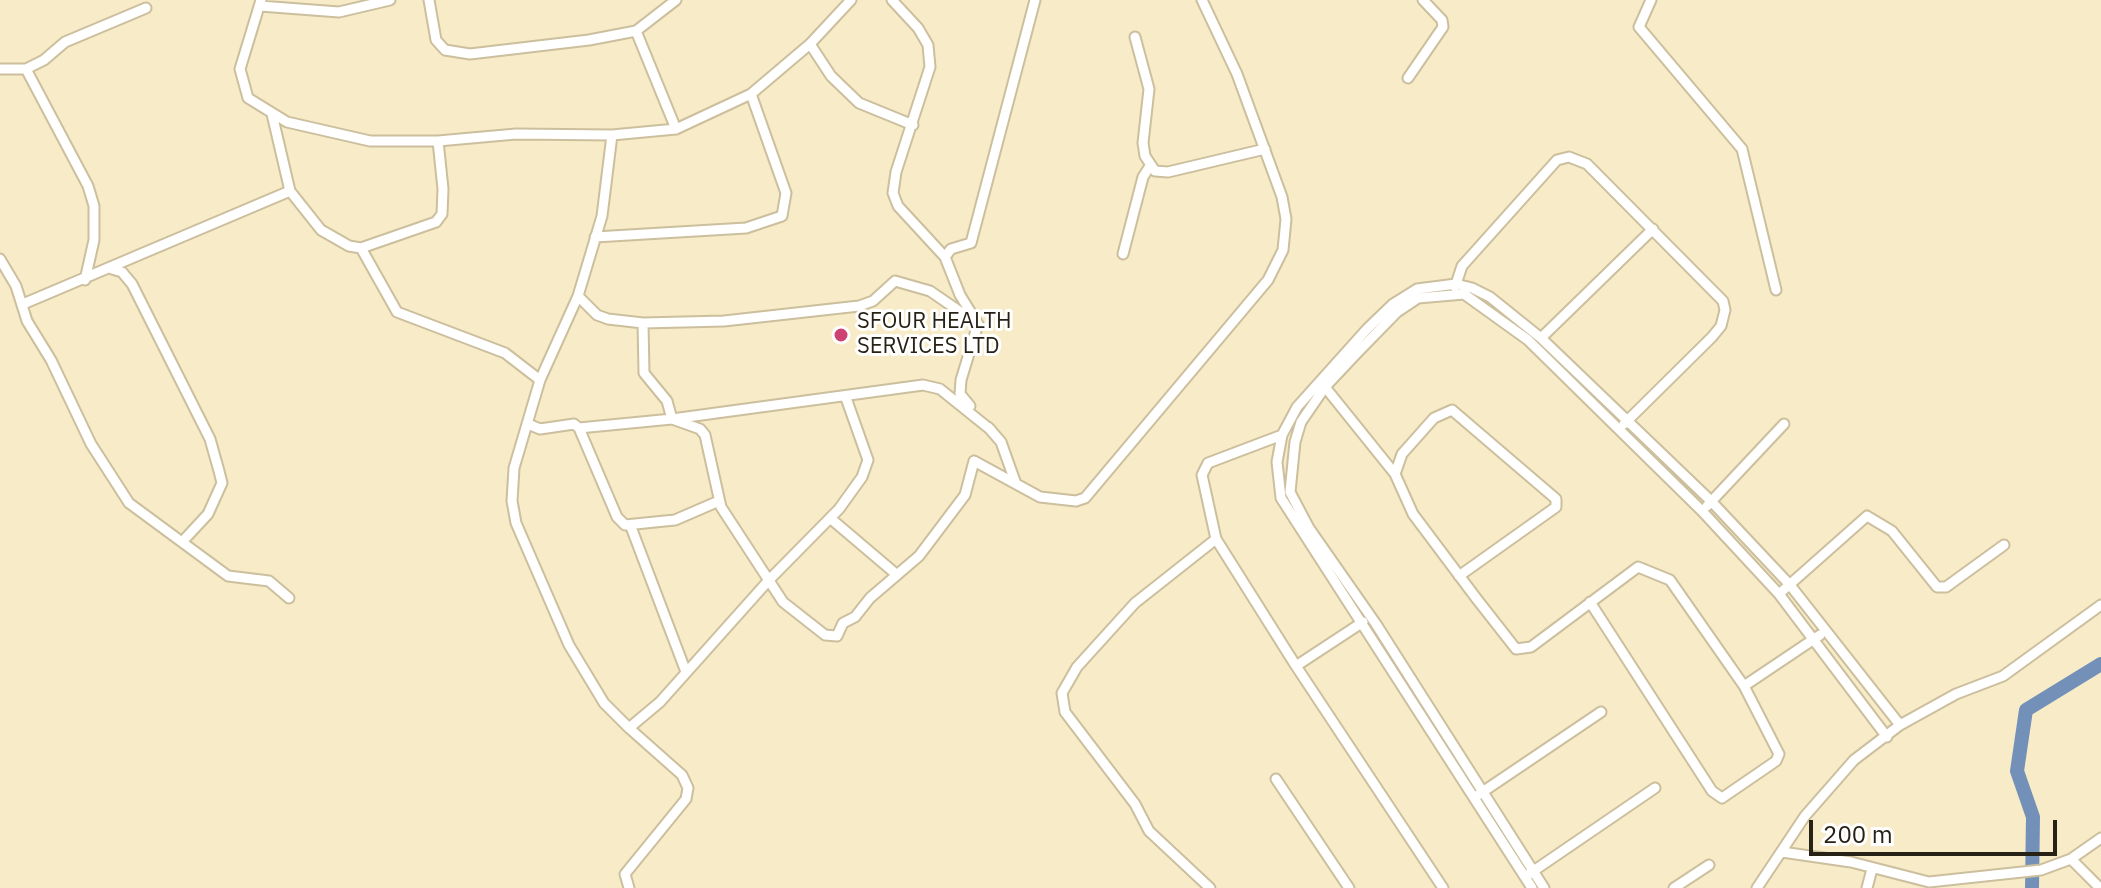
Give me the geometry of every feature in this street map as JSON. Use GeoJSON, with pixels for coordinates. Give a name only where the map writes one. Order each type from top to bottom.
{"type":"FeatureCollection","features":[{"type":"Feature","properties":{"kind":"street"},"geometry":{"type":"LineString","coordinates":[[390,0],[339,12],[260,3],[240,69],[248,98],[272,114],[327,133],[370,141],[438,141],[516,134],[612,135],[676,129],[751,94],[810,44],[851,0]]}},
{"type":"Feature","properties":{"kind":"street"},"geometry":{"type":"LineString","coordinates":[[429,0],[436,40],[455,54],[575,42],[636,31],[676,0]]}},
{"type":"Feature","properties":{"kind":"street"},"geometry":{"type":"LineString","coordinates":[[892,0],[918,28],[928,45],[930,67],[896,172],[893,193],[898,206],[945,257],[960,295],[978,324],[960,394],[1001,442],[1016,484],[974,461]]}},
{"type":"Feature","properties":{"kind":"street"},"geometry":{"type":"LineString","coordinates":[[945,257],[951,249],[971,243],[1035,0]]}},
{"type":"Feature","properties":{"kind":"street"},"geometry":{"type":"LineString","coordinates":[[974,461],[1040,497],[1076,501],[1085,498],[1268,280],[1283,250],[1286,219],[1265,149],[1237,74],[1202,0]]}},
{"type":"Feature","properties":{"kind":"street"},"geometry":{"type":"LineString","coordinates":[[1408,78],[1443,27],[1442,20],[1423,0]]}},
{"type":"Feature","properties":{"kind":"street"},"geometry":{"type":"LineString","coordinates":[[1651,0],[1639,27],[1742,149],[1776,290]]}},
{"type":"Feature","properties":{"kind":"street"},"geometry":{"type":"LineString","coordinates":[[0,69],[26,69],[44,60],[65,42],[146,8]]}},
{"type":"Feature","properties":{"kind":"street"},"geometry":{"type":"LineString","coordinates":[[636,31],[676,129]]}},
{"type":"Feature","properties":{"kind":"street"},"geometry":{"type":"LineString","coordinates":[[1135,37],[1149,89],[1143,143],[1150,166],[1155,171],[1168,172],[1265,149]]}},
{"type":"Feature","properties":{"kind":"street"},"geometry":{"type":"LineString","coordinates":[[810,44],[831,76],[859,103],[913,125]]}},
{"type":"Feature","properties":{"kind":"street"},"geometry":{"type":"LineString","coordinates":[[26,69],[88,186],[94,206],[94,240],[85,280]]}},
{"type":"Feature","properties":{"kind":"street"},"geometry":{"type":"LineString","coordinates":[[595,237],[746,228],[782,216],[786,193],[751,94]]}},
{"type":"Feature","properties":{"kind":"street"},"geometry":{"type":"LineString","coordinates":[[272,114],[290,191],[327,235],[349,246],[361,248],[431,226],[440,218],[443,189],[438,141]]}},
{"type":"Feature","properties":{"kind":"street"},"geometry":{"type":"LineString","coordinates":[[612,135],[602,216],[578,296],[540,380],[514,468],[516,523],[569,645],[604,703],[682,775],[688,788],[686,799],[625,874],[629,888]]}},
{"type":"Feature","properties":{"kind":"street"},"geometry":{"type":"LineString","coordinates":[[1454,288],[1462,266],[1557,160],[1569,157],[1587,164],[1723,301],[1725,317],[1697,354],[1619,430]]}},
{"type":"Feature","properties":{"kind":"street"},"geometry":{"type":"LineString","coordinates":[[1123,254],[1143,177],[1150,166]]}},
{"type":"Feature","properties":{"kind":"street"},"geometry":{"type":"LineString","coordinates":[[23,304],[112,269],[290,191]]}},
{"type":"Feature","properties":{"kind":"street"},"geometry":{"type":"LineString","coordinates":[[1541,338],[1653,229]]}},
{"type":"Feature","properties":{"kind":"street"},"geometry":{"type":"LineString","coordinates":[[361,248],[397,312],[505,353],[540,380]]}},
{"type":"Feature","properties":{"kind":"street"},"geometry":{"type":"LineString","coordinates":[[0,259],[23,304],[27,321],[122,495],[150,522],[228,576],[269,581],[289,598]]}},
{"type":"Feature","properties":{"kind":"street"},"geometry":{"type":"LineString","coordinates":[[112,269],[122,272],[132,284],[210,439],[219,471],[222,483],[208,514],[182,542]]}},
{"type":"Feature","properties":{"kind":"street"},"geometry":{"type":"LineString","coordinates":[[578,296],[597,315],[608,319],[643,323],[724,321],[859,306],[873,301],[895,281],[930,291],[978,324]]}},
{"type":"Feature","properties":{"kind":"street"},"geometry":{"type":"LineString","coordinates":[[1454,288],[1479,302],[1528,340],[1702,511],[1779,594],[1887,737]]}},
{"type":"Feature","properties":{"kind":"street"},"geometry":{"type":"LineString","coordinates":[[1544,888],[1529,873],[1281,498],[1277,462],[1282,435],[1297,407],[1397,312],[1418,298],[1454,288],[1490,297],[1541,338],[1711,501],[1790,585],[1900,725]]}},
{"type":"Feature","properties":{"kind":"street"},"geometry":{"type":"LineString","coordinates":[[643,323],[644,373],[667,401],[672,419]]}},
{"type":"Feature","properties":{"kind":"street"},"geometry":{"type":"LineString","coordinates":[[1322,383],[1395,474],[1413,514],[1516,649],[1531,647],[1590,602],[1638,567],[1655,571],[1670,580],[1744,686],[1779,754],[1776,761],[1722,798],[1712,791],[1590,602]]}},
{"type":"Feature","properties":{"kind":"street"},"geometry":{"type":"LineString","coordinates":[[1322,383],[1301,422],[1295,442],[1290,492],[1309,528],[1376,624],[1479,795]]}},
{"type":"Feature","properties":{"kind":"street"},"geometry":{"type":"LineString","coordinates":[[579,428],[846,398],[923,385],[940,389],[991,430]]}},
{"type":"Feature","properties":{"kind":"street"},"geometry":{"type":"LineString","coordinates":[[629,728],[686,672],[830,518],[862,477],[868,460],[846,398]]}},
{"type":"Feature","properties":{"kind":"street"},"geometry":{"type":"LineString","coordinates":[[1395,474],[1402,454],[1434,418],[1452,410],[1458,411],[1556,499],[1556,507],[1459,576]]}},
{"type":"Feature","properties":{"kind":"street"},"geometry":{"type":"LineString","coordinates":[[672,419],[700,429],[705,435],[719,501],[769,580],[799,617],[832,637],[896,574],[919,556],[965,495],[974,461]]}},
{"type":"Feature","properties":{"kind":"street"},"geometry":{"type":"LineString","coordinates":[[528,424],[540,429],[574,424],[579,428],[617,517],[631,527],[686,672]]}},
{"type":"Feature","properties":{"kind":"street"},"geometry":{"type":"LineString","coordinates":[[1702,511],[1784,424]]}},
{"type":"Feature","properties":{"kind":"street"},"geometry":{"type":"LineString","coordinates":[[1282,435],[1214,459],[1204,471],[1216,539],[1443,888]]}},
{"type":"Feature","properties":{"kind":"street"},"geometry":{"type":"LineString","coordinates":[[631,527],[675,520],[719,501]]}},
{"type":"Feature","properties":{"kind":"street"},"geometry":{"type":"LineString","coordinates":[[1779,594],[1867,516],[1892,531],[1937,587],[1946,587],[2004,545]]}},
{"type":"Feature","properties":{"kind":"street"},"geometry":{"type":"LineString","coordinates":[[830,518],[896,574]]}},
{"type":"Feature","properties":{"kind":"street"},"geometry":{"type":"LineString","coordinates":[[1210,888],[1149,831],[1135,804],[1065,712],[1062,693],[1077,667],[1135,603],[1216,539]]}},
{"type":"Feature","properties":{"kind":"street"},"geometry":{"type":"LineString","coordinates":[[1757,888],[1827,788],[1854,760],[1900,725],[1956,694],[2003,676],[2101,605]]}},
{"type":"Feature","properties":{"kind":"street"},"geometry":{"type":"LineString","coordinates":[[1296,666],[1363,622]]}},
{"type":"Feature","properties":{"kind":"street"},"geometry":{"type":"LineString","coordinates":[[1744,686],[1826,631]]}},
{"type":"Feature","properties":{"kind":"street"},"geometry":{"type":"LineString","coordinates":[[1479,795],[1601,712]]}},
{"type":"Feature","properties":{"kind":"street"},"geometry":{"type":"LineString","coordinates":[[1276,779],[1349,888]]}},
{"type":"Feature","properties":{"kind":"street"},"geometry":{"type":"LineString","coordinates":[[1529,873],[1655,788]]}},
{"type":"Feature","properties":{"kind":"street"},"geometry":{"type":"LineString","coordinates":[[1782,852],[1872,869],[1928,885],[1982,883],[2041,870],[2071,859],[2101,838]]}},
{"type":"Feature","properties":{"kind":"street"},"geometry":{"type":"LineString","coordinates":[[2071,859],[2100,888]]}},
{"type":"Feature","properties":{"kind":"street"},"geometry":{"type":"LineString","coordinates":[[1674,888],[1709,865]]}},
{"type":"Feature","properties":{"kind":"street"},"geometry":{"type":"LineString","coordinates":[[1867,888],[1872,869]]}},
{"type":"Feature","properties":{"kind":"street"},"geometry":{"type":"LineString","coordinates":[[1529,873],[1532,888]]}},
{"type":"Feature","properties":{"kind":"waterway"},"geometry":{"type":"LineString","coordinates":[[2032,888],[2033,817],[2017,771],[2026,710],[2101,664]]}},
{"type":"Feature","properties":{"kind":"place","name":"SFOUR HEALTH SERVICES LTD"},"geometry":{"type":"Point","coordinates":[841,335]}}]}
